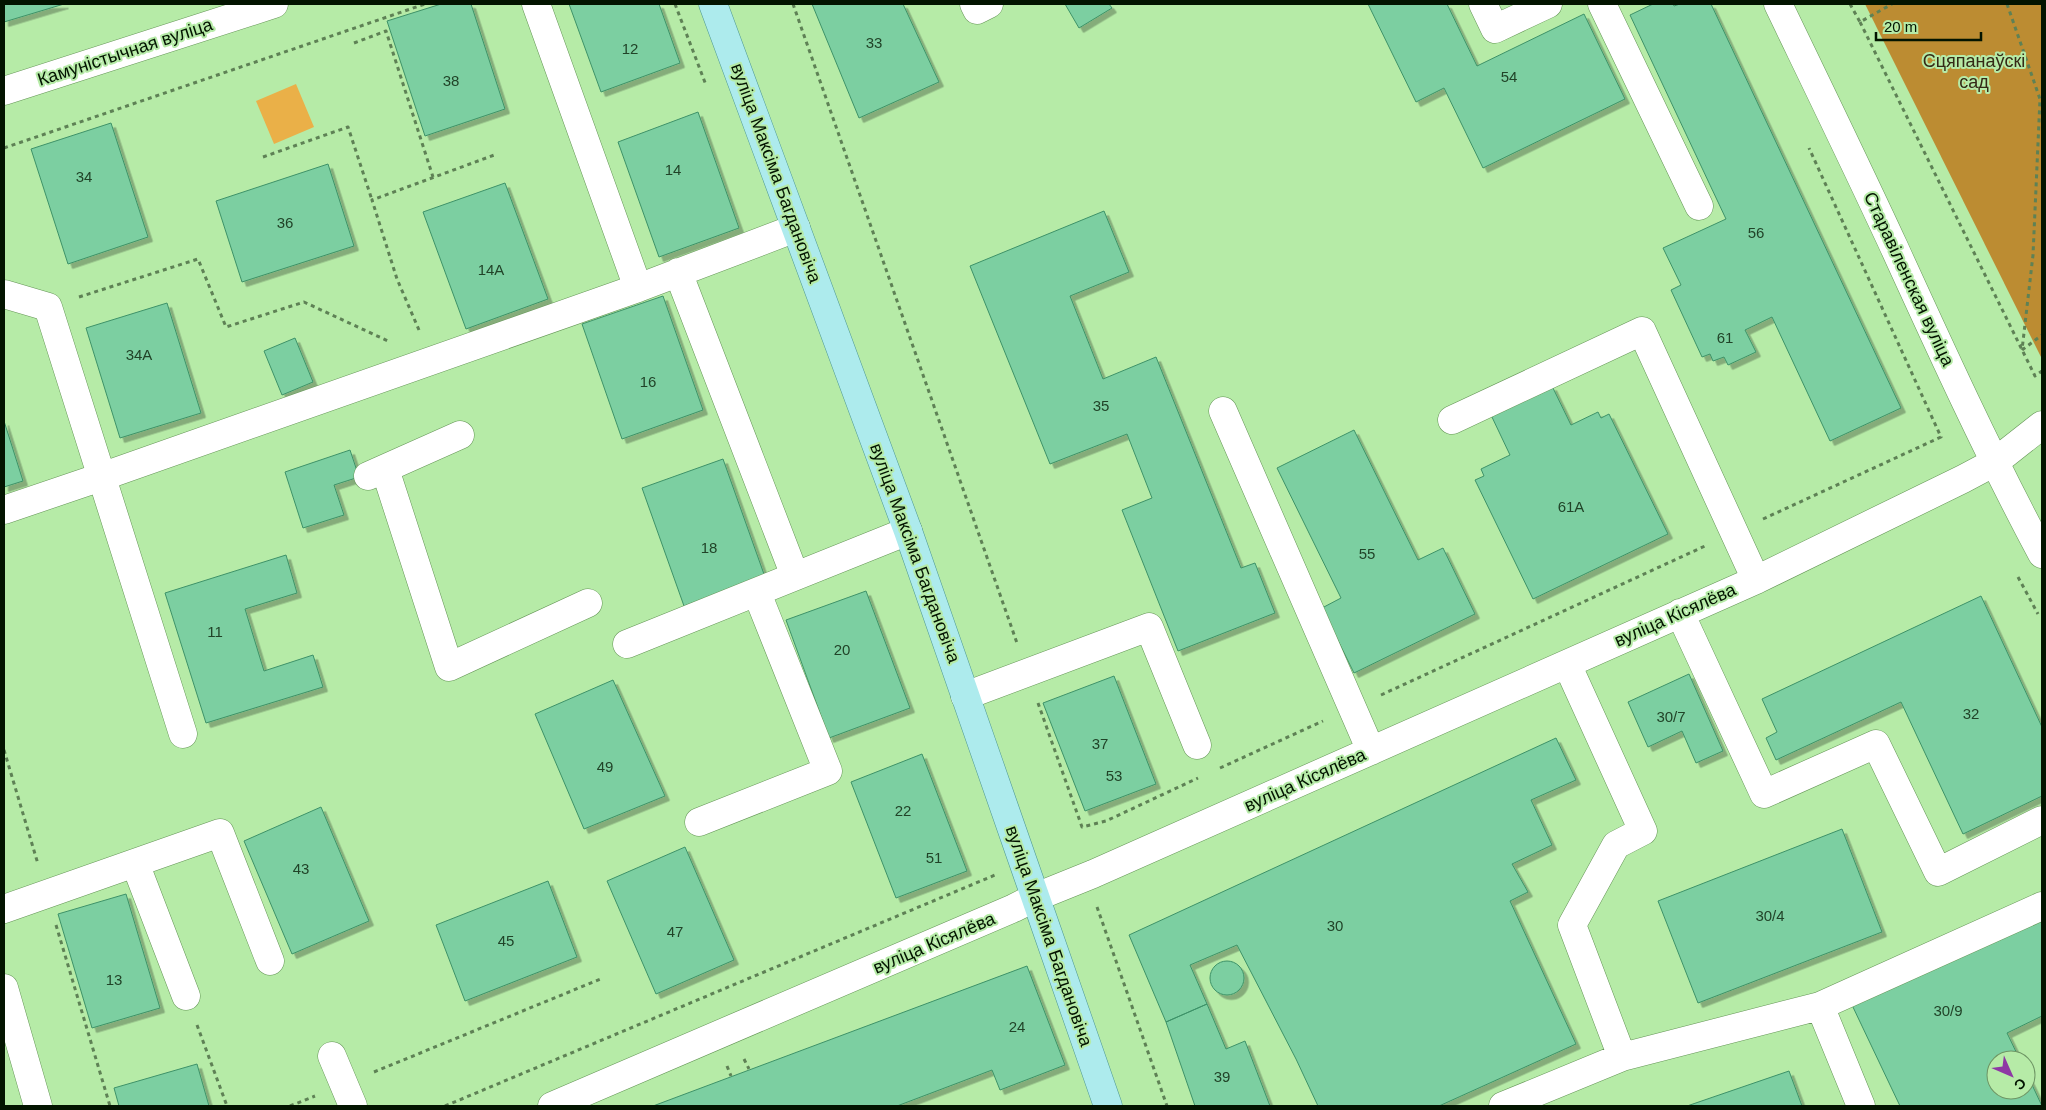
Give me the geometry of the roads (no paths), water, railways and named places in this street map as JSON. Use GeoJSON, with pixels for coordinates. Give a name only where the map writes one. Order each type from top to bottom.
{"type":"FeatureCollection","features":[{"type":"Feature","properties":{"kind":"main road","name":"вуліца Максіма Багдановіча"},"geometry":{"type":"LineString","coordinates":[[713,4],[908,531],[1108,1106]]}},
{"type":"Feature","properties":{"kind":"street","name":"Камуністычная вуліца"},"geometry":{"type":"LineString","coordinates":[[4,91],[274,4]]}},
{"type":"Feature","properties":{"kind":"street"},"geometry":{"type":"LineString","coordinates":[[536,4],[638,288]]}},
{"type":"Feature","properties":{"kind":"street"},"geometry":{"type":"LineString","coordinates":[[974,4],[977,10],[989,4]]}},
{"type":"Feature","properties":{"kind":"street"},"geometry":{"type":"LineString","coordinates":[[1483,4],[1495,29],[1548,4]]}},
{"type":"Feature","properties":{"kind":"street"},"geometry":{"type":"LineString","coordinates":[[1602,4],[1699,206]]}},
{"type":"Feature","properties":{"kind":"street","name":"Старавіленская вуліца"},"geometry":{"type":"LineString","coordinates":[[1778,4],[2006,487],[2042,554]]}},
{"type":"Feature","properties":{"kind":"street"},"geometry":{"type":"LineString","coordinates":[[4,510],[638,288],[796,228]]}},
{"type":"Feature","properties":{"kind":"street"},"geometry":{"type":"LineString","coordinates":[[678,272],[795,576]]}},
{"type":"Feature","properties":{"kind":"street"},"geometry":{"type":"LineString","coordinates":[[4,294],[48,307],[183,734]]}},
{"type":"Feature","properties":{"kind":"street"},"geometry":{"type":"LineString","coordinates":[[1452,420],[1642,331],[1736,532],[1756,580]]}},
{"type":"Feature","properties":{"kind":"street"},"geometry":{"type":"LineString","coordinates":[[1223,411],[1371,751]]}},
{"type":"Feature","properties":{"kind":"street","name":"вуліца Кісялёва"},"geometry":{"type":"LineString","coordinates":[[552,1106],[1093,874],[1756,580],[1995,462],[2042,425]]}},
{"type":"Feature","properties":{"kind":"street"},"geometry":{"type":"LineString","coordinates":[[460,434],[376,473],[449,667],[588,603]]}},
{"type":"Feature","properties":{"kind":"street"},"geometry":{"type":"LineString","coordinates":[[627,644],[758,593],[795,576],[908,531]]}},
{"type":"Feature","properties":{"kind":"street"},"geometry":{"type":"LineString","coordinates":[[699,822],[828,771],[758,593]]}},
{"type":"Feature","properties":{"kind":"street"},"geometry":{"type":"LineString","coordinates":[[1680,613],[1764,794],[1876,744],[1938,872],[2042,820]]}},
{"type":"Feature","properties":{"kind":"street"},"geometry":{"type":"LineString","coordinates":[[965,696],[1149,626],[1197,745]]}},
{"type":"Feature","properties":{"kind":"street"},"geometry":{"type":"LineString","coordinates":[[1566,664],[1643,831],[1616,845],[1572,925],[1622,1057]]}},
{"type":"Feature","properties":{"kind":"street"},"geometry":{"type":"LineString","coordinates":[[4,909],[220,833],[270,961]]}},
{"type":"Feature","properties":{"kind":"street"},"geometry":{"type":"LineString","coordinates":[[135,863],[186,996]]}},
{"type":"Feature","properties":{"kind":"street"},"geometry":{"type":"LineString","coordinates":[[1503,1106],[1622,1057],[1820,1006],[2042,906]]}},
{"type":"Feature","properties":{"kind":"street"},"geometry":{"type":"LineString","coordinates":[[4,988],[38,1106]]}},
{"type":"Feature","properties":{"kind":"street"},"geometry":{"type":"LineString","coordinates":[[1820,1006],[1861,1106]]}},
{"type":"Feature","properties":{"kind":"street"},"geometry":{"type":"LineString","coordinates":[[332,1056],[348,1095]]}},
{"type":"Feature","properties":{"kind":"park label","name":"Сцяпанаўскі сад"},"geometry":{"type":"Point","coordinates":[1974,71]}}]}
